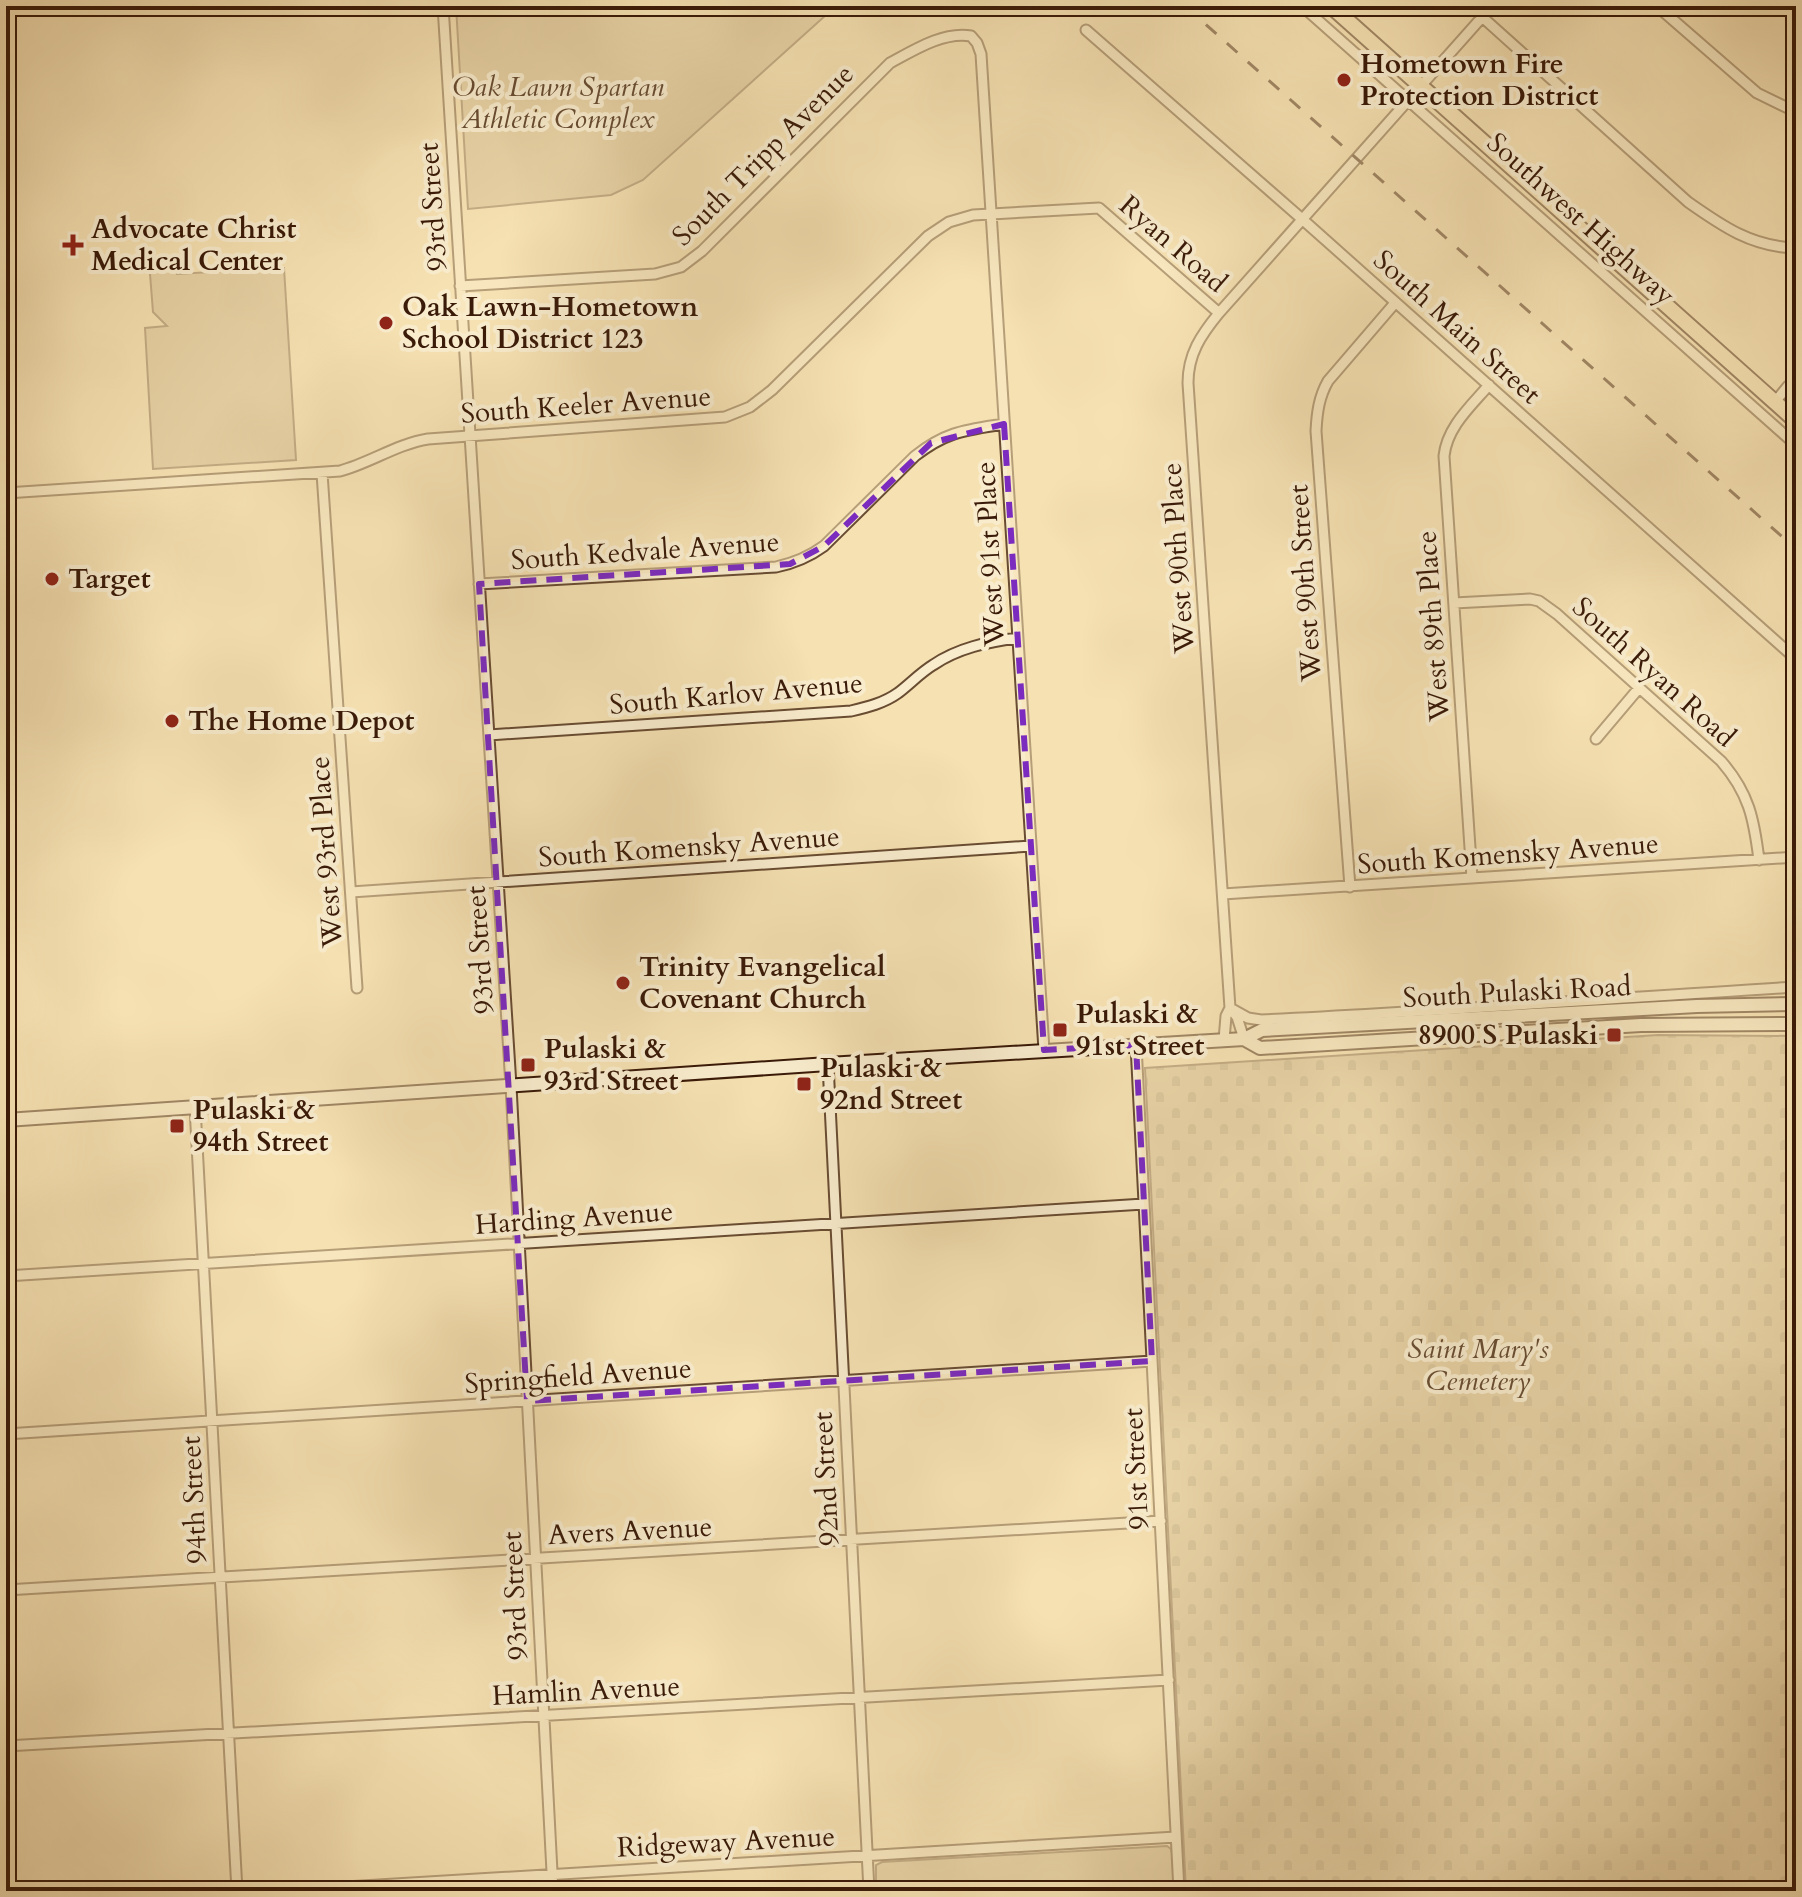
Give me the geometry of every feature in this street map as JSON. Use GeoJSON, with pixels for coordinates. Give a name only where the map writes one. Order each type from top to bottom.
{"type":"FeatureCollection","features":[{"type":"Feature","properties":{"kind":"main road","name":"Southwest Highway"},"geometry":{"type":"LineString","coordinates":[[1331,6],[1796,421]]}},
{"type":"Feature","properties":{"kind":"main road","name":"South Pulaski Road"},"geometry":{"type":"LineString","coordinates":[[6,1120],[1244,1039],[1262,1030],[1697,1006],[1796,1004]]}},
{"type":"Feature","properties":{"kind":"main road","name":"South Pulaski Road"},"geometry":{"type":"LineString","coordinates":[[1244,1039],[1260,1048],[1641,1025],[1796,1024]]}},
{"type":"Feature","properties":{"kind":"street","name":"93rd Street"},"geometry":{"type":"LineString","coordinates":[[443,6],[511,1086],[553,1891]]}},
{"type":"Feature","properties":{"kind":"street","name":"Southwest Highway"},"geometry":{"type":"LineString","coordinates":[[1302,6],[1794,439]]}},
{"type":"Feature","properties":{"kind":"street"},"geometry":{"type":"LineString","coordinates":[[1470,6],[1699,210],[1753,241],[1796,248]]}},
{"type":"Feature","properties":{"kind":"street","name":"West 90th Place"},"geometry":{"type":"LineString","coordinates":[[1224,1040],[1226,1016],[1230,1008],[1188,371],[1200,336],[1219,313],[1492,6]]}},
{"type":"Feature","properties":{"kind":"street"},"geometry":{"type":"LineString","coordinates":[[1657,6],[1757,93],[1796,112]]}},
{"type":"Feature","properties":{"kind":"street","name":"South Main Street"},"geometry":{"type":"LineString","coordinates":[[1086,30],[1796,659]]}},
{"type":"Feature","properties":{"kind":"street","name":"South Tripp Avenue"},"geometry":{"type":"LineString","coordinates":[[460,286],[655,274],[681,267],[702,251],[890,63],[954,35],[971,36],[981,54]]}},
{"type":"Feature","properties":{"kind":"street","name":"West 91st Place"},"geometry":{"type":"LineString","coordinates":[[981,54],[1044,1050]]}},
{"type":"Feature","properties":{"kind":"street","name":"South Keeler Avenue"},"geometry":{"type":"LineString","coordinates":[[6,493],[322,473],[352,468],[418,440],[712,419],[738,413],[772,390],[939,228],[961,217],[973,215],[1099,208]]}},
{"type":"Feature","properties":{"kind":"street","name":"Ryan Road"},"geometry":{"type":"LineString","coordinates":[[1099,208],[1219,313]]}},
{"type":"Feature","properties":{"kind":"street","name":"West 90th Street"},"geometry":{"type":"LineString","coordinates":[[1350,887],[1317,416],[1328,381],[1395,303]]}},
{"type":"Feature","properties":{"kind":"street"},"geometry":{"type":"LineString","coordinates":[[1775,402],[1788,386],[1796,382]]}},
{"type":"Feature","properties":{"kind":"street","name":"West 89th Place"},"geometry":{"type":"LineString","coordinates":[[1472,878],[1445,447],[1454,427],[1489,385]]}},
{"type":"Feature","properties":{"kind":"street","name":"South Kedvale Avenue"},"geometry":{"type":"LineString","coordinates":[[479,584],[790,564],[824,546],[931,443],[955,433],[1004,424]]}},
{"type":"Feature","properties":{"kind":"street","name":"West 93rd Place"},"geometry":{"type":"LineString","coordinates":[[322,473],[357,988]]}},
{"type":"Feature","properties":{"kind":"street","name":"South Ryan Road"},"geometry":{"type":"LineString","coordinates":[[1454,603],[1520,599],[1539,601],[1557,614],[1721,761],[1739,783],[1752,812],[1759,860]]}},
{"type":"Feature","properties":{"kind":"street","name":"South Karlov Avenue"},"geometry":{"type":"LineString","coordinates":[[489,735],[851,711],[897,695],[932,665],[955,652],[985,642],[1017,638]]}},
{"type":"Feature","properties":{"kind":"street"},"geometry":{"type":"LineString","coordinates":[[1596,739],[1639,688]]}},
{"type":"Feature","properties":{"kind":"street","name":"South Komensky Avenue"},"geometry":{"type":"LineString","coordinates":[[351,892],[1031,846]]}},
{"type":"Feature","properties":{"kind":"street","name":"South Komensky Avenue"},"geometry":{"type":"LineString","coordinates":[[1223,894],[1796,857]]}},
{"type":"Feature","properties":{"kind":"street"},"geometry":{"type":"LineString","coordinates":[[1230,1008],[1248,1018],[1261,1020],[1796,987]]}},
{"type":"Feature","properties":{"kind":"street","name":"West 90th Place"},"geometry":{"type":"LineString","coordinates":[[1230,1008],[1237,1017],[1244,1039]]}},
{"type":"Feature","properties":{"kind":"street","name":"91st Street"},"geometry":{"type":"LineString","coordinates":[[1136,1045],[1179,1891]]}},
{"type":"Feature","properties":{"kind":"street","name":"92nd Street"},"geometry":{"type":"LineString","coordinates":[[828,1064],[869,1891]]}},
{"type":"Feature","properties":{"kind":"street","name":"94th Street"},"geometry":{"type":"LineString","coordinates":[[195,1107],[237,1891]]}},
{"type":"Feature","properties":{"kind":"street","name":"Harding Avenue"},"geometry":{"type":"LineString","coordinates":[[6,1276],[1144,1204]]}},
{"type":"Feature","properties":{"kind":"street","name":"Springfield Avenue"},"geometry":{"type":"LineString","coordinates":[[6,1434],[1152,1361]]}},
{"type":"Feature","properties":{"kind":"street","name":"Avers Avenue"},"geometry":{"type":"LineString","coordinates":[[6,1590],[1161,1521]]}},
{"type":"Feature","properties":{"kind":"street","name":"Hamlin Avenue"},"geometry":{"type":"LineString","coordinates":[[6,1746],[1169,1680]]}},
{"type":"Feature","properties":{"kind":"street","name":"Ridgeway Avenue"},"geometry":{"type":"LineString","coordinates":[[279,1891],[1176,1837]]}},
{"type":"Feature","properties":{"kind":"highlighted area"},"geometry":{"type":"Polygon","coordinates":[[[1004,424],[1044,1050],[1136,1045],[1152,1361],[527,1401],[479,584],[790,564],[824,546],[931,443],[1004,424]]]}},
{"type":"Feature","properties":{"kind":"green space","name":"Oak Lawn Spartan Athletic Complex"},"geometry":{"type":"Polygon","coordinates":[[[456,6],[836,6],[643,180],[611,195],[468,209],[456,6]]]}},
{"type":"Feature","properties":{"kind":"green space"},"geometry":{"type":"Polygon","coordinates":[[[175,258],[177,274],[284,268],[296,460],[153,469],[145,328],[167,326],[153,312],[149,261],[175,258]]]}},
{"type":"Feature","properties":{"kind":"green space","name":"Saint Mary's Cemetery"},"geometry":{"type":"Polygon","coordinates":[[[1658,1035],[1796,1036],[1796,1891],[1186,1891],[1145,1068],[1658,1035]]]}},
{"type":"Feature","properties":{"kind":"green space"},"geometry":{"type":"Polygon","coordinates":[[[1167,1846],[1172,1853],[1174,1891],[876,1891],[876,1865],[882,1862],[1167,1846]]]}},
{"type":"Feature","properties":{"kind":"railway"},"geometry":{"type":"LineString","coordinates":[[1185,6],[1796,549]]}},
{"type":"Feature","properties":{"kind":"place","name":"Hometown Fire Protection District"},"geometry":{"type":"Point","coordinates":[1344,80]}},
{"type":"Feature","properties":{"kind":"place","name":"Advocate Christ Medical Center"},"geometry":{"type":"Point","coordinates":[73,245]}},
{"type":"Feature","properties":{"kind":"place","name":"Oak Lawn-Hometown School District 123"},"geometry":{"type":"Point","coordinates":[386,323]}},
{"type":"Feature","properties":{"kind":"place","name":"Target"},"geometry":{"type":"Point","coordinates":[52,579]}},
{"type":"Feature","properties":{"kind":"place","name":"The Home Depot"},"geometry":{"type":"Point","coordinates":[172,721]}},
{"type":"Feature","properties":{"kind":"place","name":"Trinity Evangelical Covenant Church"},"geometry":{"type":"Point","coordinates":[623,983]}},
{"type":"Feature","properties":{"kind":"place","name":"Pulaski & 91st Street"},"geometry":{"type":"Point","coordinates":[1060,1030]}},
{"type":"Feature","properties":{"kind":"place","name":"8900 S Pulaski"},"geometry":{"type":"Point","coordinates":[1614,1035]}},
{"type":"Feature","properties":{"kind":"place","name":"Pulaski & 93rd Street"},"geometry":{"type":"Point","coordinates":[528,1065]}},
{"type":"Feature","properties":{"kind":"place","name":"Pulaski & 92nd Street"},"geometry":{"type":"Point","coordinates":[804,1084]}},
{"type":"Feature","properties":{"kind":"place","name":"Pulaski & 94th Street"},"geometry":{"type":"Point","coordinates":[177,1126]}}]}
